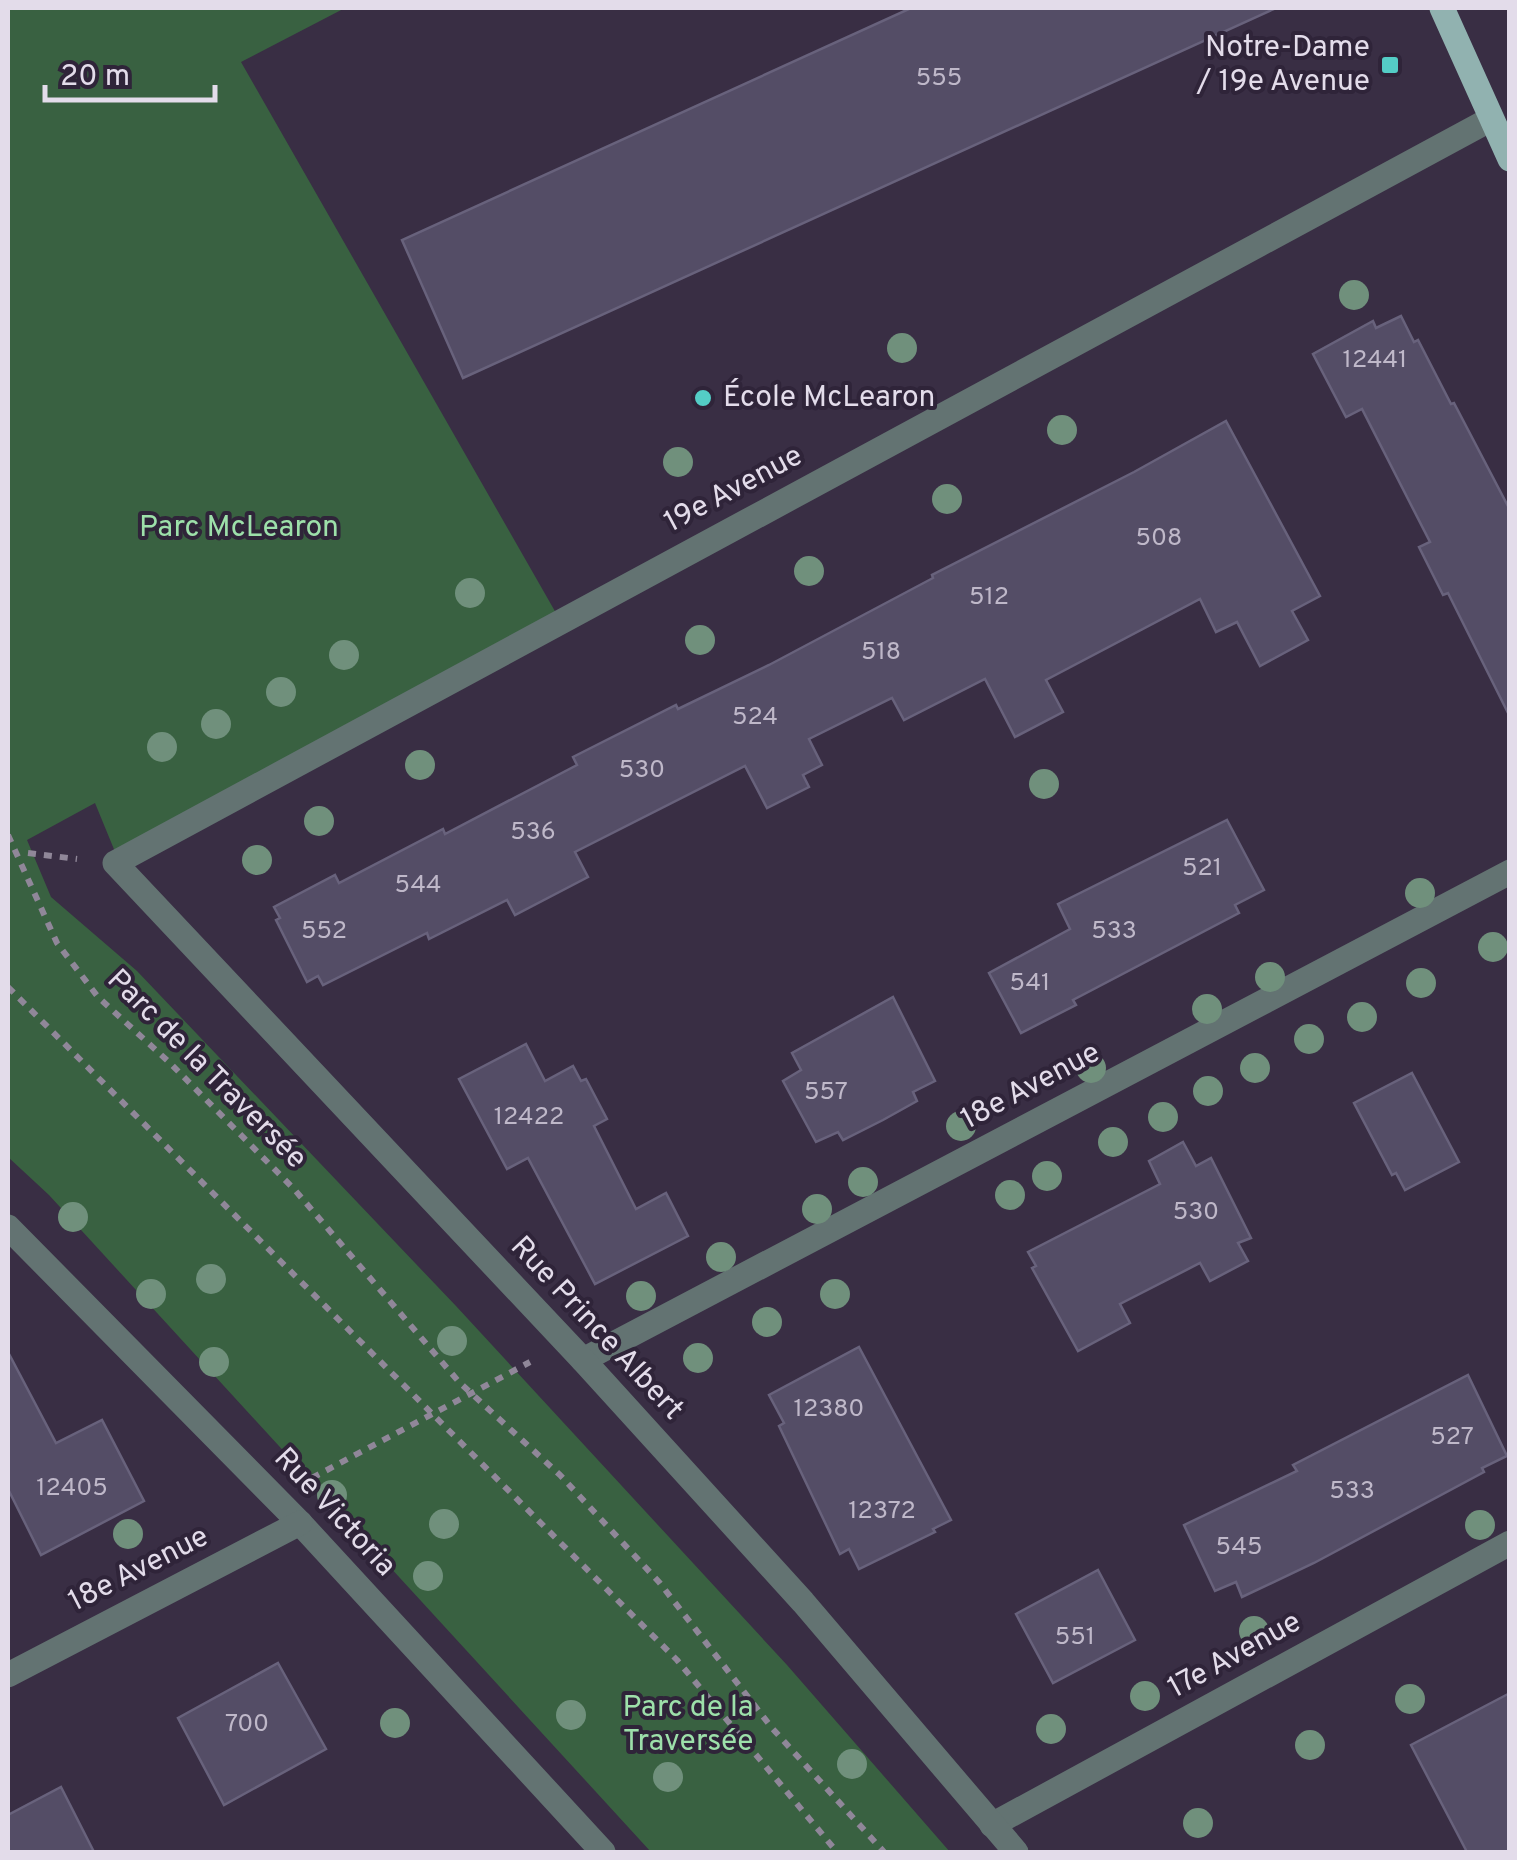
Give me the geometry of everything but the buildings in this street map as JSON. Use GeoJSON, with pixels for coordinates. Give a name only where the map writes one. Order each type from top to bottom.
{"type":"FeatureCollection","features":[{"type":"Feature","properties":{"kind":"main road"},"geometry":{"type":"LineString","coordinates":[[1442,8],[1510,159]]}},
{"type":"Feature","properties":{"kind":"street","name":"19e Avenue"},"geometry":{"type":"LineString","coordinates":[[114,863],[1491,119]]}},
{"type":"Feature","properties":{"kind":"street","name":"Rue Prince Albert"},"geometry":{"type":"LineString","coordinates":[[114,863],[803,1602],[1016,1852]]}},
{"type":"Feature","properties":{"kind":"street","name":"18e Avenue"},"geometry":{"type":"LineString","coordinates":[[574,1352],[1510,872]]}},
{"type":"Feature","properties":{"kind":"street","name":"Rue Victoria"},"geometry":{"type":"LineString","coordinates":[[8,1227],[300,1523],[603,1852]]}},
{"type":"Feature","properties":{"kind":"street","name":"18e Avenue"},"geometry":{"type":"LineString","coordinates":[[8,1675],[300,1523]]}},
{"type":"Feature","properties":{"kind":"street","name":"17e Avenue"},"geometry":{"type":"LineString","coordinates":[[992,1825],[1510,1543]]}},
{"type":"Feature","properties":{"kind":"path","name":"Parc de la Traversée"},"geometry":{"type":"LineString","coordinates":[[8,835],[56,944],[98,998],[170,1063],[294,1190],[472,1394],[560,1475],[660,1582],[772,1728],[884,1852]]}},
{"type":"Feature","properties":{"kind":"path"},"geometry":{"type":"LineString","coordinates":[[8,987],[677,1660],[836,1852]]}},
{"type":"Feature","properties":{"kind":"path"},"geometry":{"type":"LineString","coordinates":[[276,1498],[472,1394],[574,1352]]}},
{"type":"Feature","properties":{"kind":"green space","name":"Parc McLearon"},"geometry":{"type":"Polygon","coordinates":[[[8,8],[345,8],[241,62],[560,620],[118,859],[95,803],[27,840],[51,897],[137,971],[456,1306],[787,1665],[950,1852],[651,1852],[49,1195],[8,1157],[8,8]]]}},
{"type":"Feature","properties":{"kind":"place","name":"Notre-Dame / 19e Avenue"},"geometry":{"type":"Point","coordinates":[1390,65]}},
{"type":"Feature","properties":{"kind":"place","name":"École McLearon"},"geometry":{"type":"Point","coordinates":[703,398]}}]}
